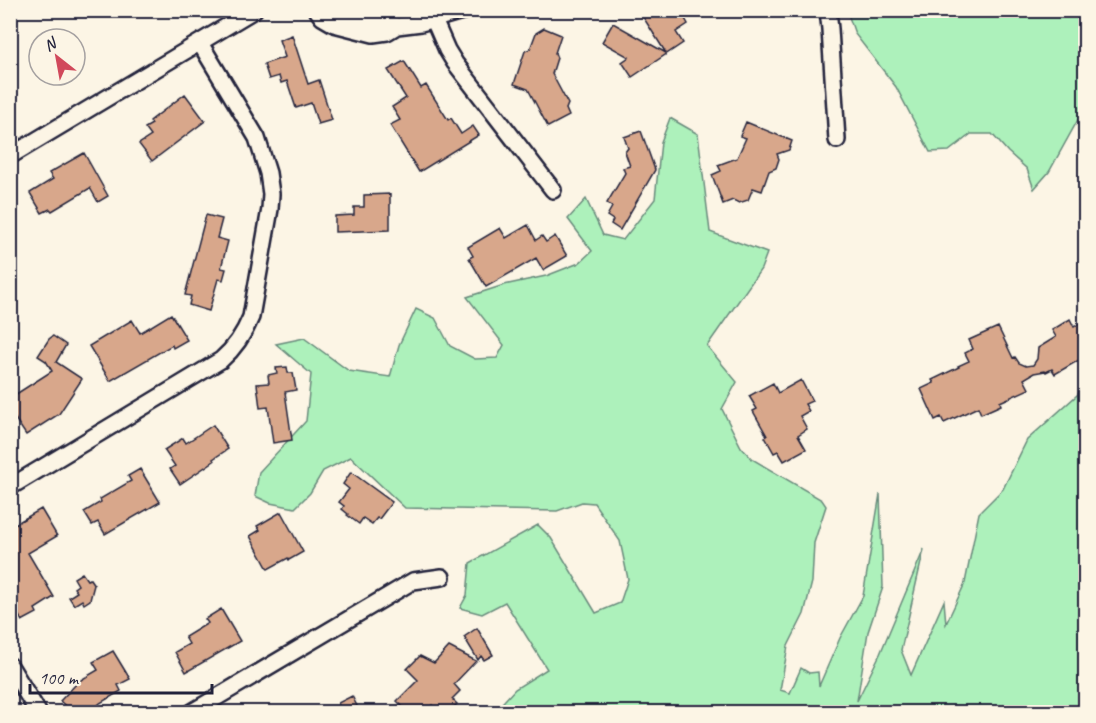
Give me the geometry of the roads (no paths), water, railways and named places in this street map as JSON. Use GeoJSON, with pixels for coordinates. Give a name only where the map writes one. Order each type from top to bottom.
{"type":"FeatureCollection","features":[{"type":"Feature","properties":{"kind":"street"},"geometry":{"type":"LineString","coordinates":[[10,156],[254,10]]}},
{"type":"Feature","properties":{"kind":"street"},"geometry":{"type":"LineString","coordinates":[[317,10],[322,17],[334,24],[373,33],[387,32],[397,26],[434,20],[466,10]]}},
{"type":"Feature","properties":{"kind":"street"},"geometry":{"type":"LineString","coordinates":[[339,10],[362,19],[387,22],[397,26]]}},
{"type":"Feature","properties":{"kind":"street"},"geometry":{"type":"LineString","coordinates":[[828,10],[837,140]]}},
{"type":"Feature","properties":{"kind":"street"},"geometry":{"type":"LineString","coordinates":[[434,20],[455,63],[553,190]]}},
{"type":"Feature","properties":{"kind":"street"},"geometry":{"type":"LineString","coordinates":[[10,487],[221,360],[245,332],[251,317],[270,209],[271,194],[268,173],[257,138],[200,43]]}},
{"type":"Feature","properties":{"kind":"street"},"geometry":{"type":"LineString","coordinates":[[192,712],[413,581],[442,577]]}},
{"type":"Feature","properties":{"kind":"street"},"geometry":{"type":"LineString","coordinates":[[10,666],[38,712]]}}]}
